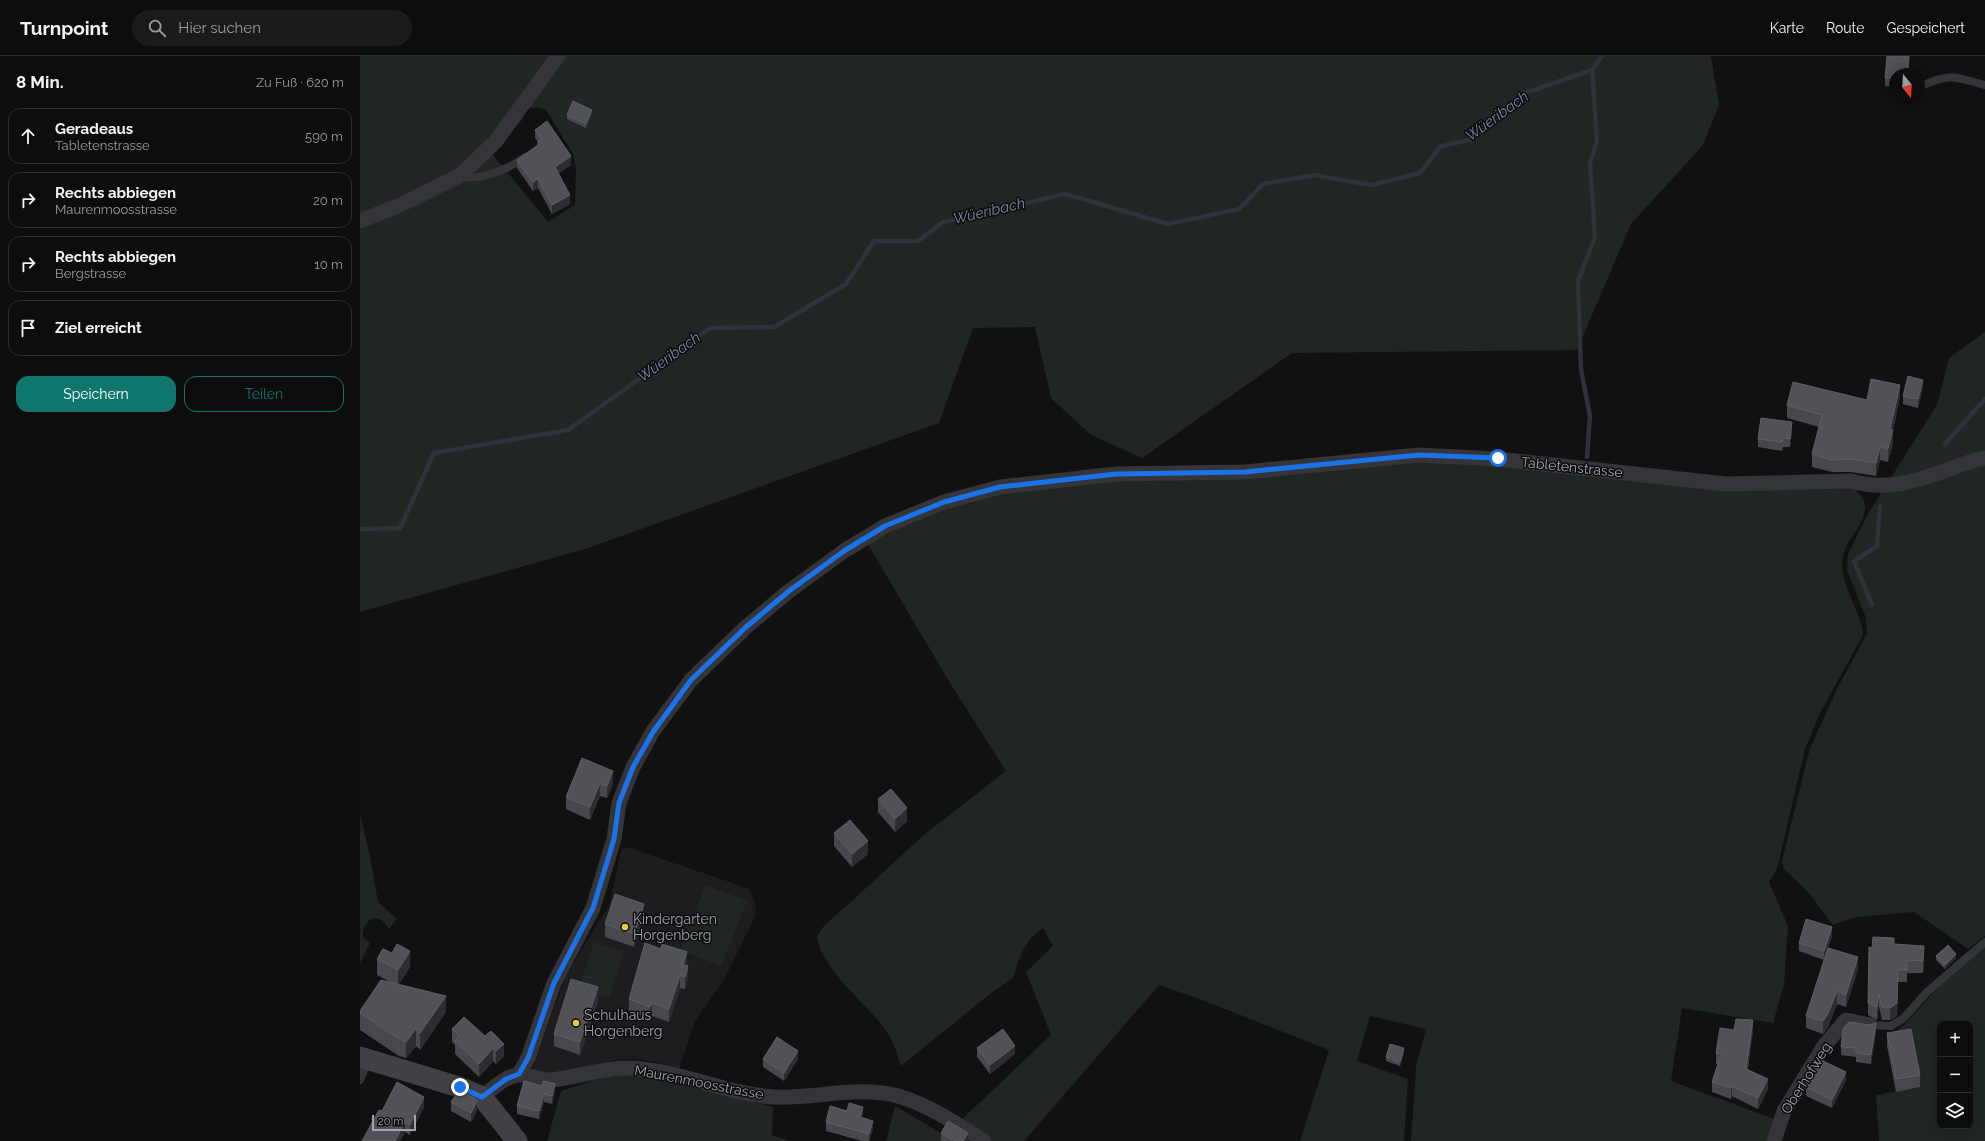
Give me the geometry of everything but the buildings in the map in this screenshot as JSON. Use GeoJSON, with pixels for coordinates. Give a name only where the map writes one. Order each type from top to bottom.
{"type":"FeatureCollection","features":[{"type":"Feature","properties":{"kind":"street"},"geometry":{"type":"LineString","coordinates":[[360,221],[400,205],[457,177],[496,141],[558,56]]}},
{"type":"Feature","properties":{"kind":"street","name":"Tabletenstrasse"},"geometry":{"type":"LineString","coordinates":[[519,1074],[528,1058],[554,983],[593,908],[614,839],[619,803],[633,767],[653,732],[691,680],[746,627],[789,591],[844,551],[885,526],[944,502],[1000,487],[1116,474],[1245,472],[1419,455],[1498,458],[1726,484],[1851,481],[1863,484],[1892,486],[1910,483],[1975,460],[1985,458]]}},
{"type":"Feature","properties":{"kind":"street","name":"Oberhofweg"},"geometry":{"type":"LineString","coordinates":[[1774,1141],[1784,1111],[1824,1046],[1846,1020],[1870,1025]]}},
{"type":"Feature","properties":{"kind":"street"},"geometry":{"type":"LineString","coordinates":[[364,1058],[460,1087],[482,1097],[517,1141]]}},
{"type":"Feature","properties":{"kind":"street","name":"Maurenmoosstrasse"},"geometry":{"type":"LineString","coordinates":[[519,1074],[550,1080],[625,1068],[659,1072],[718,1087],[774,1097],[834,1093],[875,1093],[898,1096],[944,1116],[984,1141]]}},
{"type":"Feature","properties":{"kind":"street"},"geometry":{"type":"LineString","coordinates":[[482,1097],[506,1079],[519,1074]]}},
{"type":"Feature","properties":{"kind":"lane"},"geometry":{"type":"LineString","coordinates":[[1925,84],[1939,78],[1958,77],[1985,85]]}},
{"type":"Feature","properties":{"kind":"lane"},"geometry":{"type":"LineString","coordinates":[[457,177],[467,178],[495,173],[511,167],[533,151]]}},
{"type":"Feature","properties":{"kind":"lane"},"geometry":{"type":"LineString","coordinates":[[1870,1025],[1891,1026],[1904,1018],[1927,992],[1985,942]]}},
{"type":"Feature","properties":{"kind":"lane"},"geometry":{"type":"LineString","coordinates":[[360,1080],[364,1058]]}},
{"type":"Feature","properties":{"kind":"shaded area"},"geometry":{"type":"Polygon","coordinates":[[[360,56],[1711,56],[1719,105],[1703,145],[1631,224],[1577,350],[1292,353],[1142,458],[1091,435],[1051,398],[1035,327],[973,328],[939,423],[585,549],[360,612],[360,56]],[[537,107],[527,109],[521,121],[491,152],[548,222],[575,205],[576,169],[573,154],[545,109],[537,107]]]}},
{"type":"Feature","properties":{"kind":"shaded area"},"geometry":{"type":"Polygon","coordinates":[[[1985,332],[1985,936],[1968,949],[1914,912],[1856,917],[1833,925],[1808,892],[1784,869],[1782,861],[1810,748],[1839,685],[1867,634],[1866,618],[1847,570],[1848,554],[1869,512],[1937,405],[1949,358],[1985,332]]]}},
{"type":"Feature","properties":{"kind":"shaded area"},"geometry":{"type":"Polygon","coordinates":[[[1418,460],[1854,488],[1864,501],[1865,506],[1862,519],[1845,550],[1842,567],[1863,635],[1821,711],[1805,749],[1777,869],[1769,882],[1788,926],[1784,984],[1773,1023],[1682,1008],[1671,1081],[1777,1120],[1770,1141],[1411,1141],[1416,1066],[1426,1029],[1370,1016],[1357,1061],[1408,1079],[1404,1141],[1300,1141],[1329,1050],[1205,1001],[1159,985],[1024,1141],[991,1141],[960,1121],[1051,1035],[1026,972],[1053,946],[1043,928],[1037,932],[1027,943],[1013,978],[991,993],[901,1066],[893,1042],[888,1033],[845,985],[826,961],[820,948],[817,936],[822,928],[925,834],[1006,771],[950,683],[866,541],[972,498],[1096,481],[1418,460]]]}},
{"type":"Feature","properties":{"kind":"shaded area"},"geometry":{"type":"Polygon","coordinates":[[[360,814],[370,856],[378,902],[397,919],[389,929],[381,920],[372,919],[368,921],[363,930],[363,937],[370,943],[360,963],[360,814]]]}},
{"type":"Feature","properties":{"kind":"shaded area"},"geometry":{"type":"Polygon","coordinates":[[[627,847],[750,889],[755,904],[756,915],[725,978],[695,1021],[679,1069],[657,1062],[632,1059],[615,1060],[595,1064],[575,1072],[556,1075],[535,1072],[533,1067],[535,1060],[566,976],[610,903],[621,850],[627,847]]]}},
{"type":"Feature","properties":{"kind":"shaded area"},"geometry":{"type":"Polygon","coordinates":[[[706,885],[747,901],[721,966],[680,950],[706,885]]]}},
{"type":"Feature","properties":{"kind":"shaded area"},"geometry":{"type":"Polygon","coordinates":[[[594,942],[624,952],[609,998],[579,988],[594,942]]]}},
{"type":"Feature","properties":{"kind":"shaded area"},"geometry":{"type":"Polygon","coordinates":[[[1985,946],[1985,1141],[1879,1141],[1876,1095],[1920,1087],[1892,1034],[1907,1022],[1942,983],[1985,946]]]}},
{"type":"Feature","properties":{"kind":"shaded area"},"geometry":{"type":"Polygon","coordinates":[[[619,1072],[659,1078],[773,1107],[772,1135],[789,1141],[547,1141],[561,1091],[619,1072]]]}},
{"type":"Feature","properties":{"kind":"shaded area"},"geometry":{"type":"Polygon","coordinates":[[[895,1106],[954,1141],[886,1141],[895,1106]]]}},
{"type":"Feature","properties":{"kind":"waterway","name":"Wüeribach"},"geometry":{"type":"LineString","coordinates":[[360,529],[400,528],[434,453],[568,430],[710,328],[774,327],[846,284],[874,241],[918,241],[943,222],[1065,194],[1168,224],[1239,209],[1263,184],[1314,175],[1371,185],[1420,173],[1441,146],[1470,140],[1525,93],[1592,70],[1602,56]]}},
{"type":"Feature","properties":{"kind":"waterway","name":"Wüeribach"},"geometry":{"type":"LineString","coordinates":[[1587,457],[1590,416],[1581,369],[1578,281],[1595,237],[1590,163],[1597,141],[1592,70]]}},
{"type":"Feature","properties":{"kind":"waterway"},"geometry":{"type":"LineString","coordinates":[[1945,444],[1985,399]]}},
{"type":"Feature","properties":{"kind":"waterway"},"geometry":{"type":"LineString","coordinates":[[1872,605],[1854,561],[1877,546],[1880,506]]}},
{"type":"Feature","properties":{"kind":"place","name":"Kindergarten Horgenberg"},"geometry":{"type":"Point","coordinates":[625,927]}},
{"type":"Feature","properties":{"kind":"place","name":"Schulhaus Horgenberg"},"geometry":{"type":"Point","coordinates":[576,1023]}},
{"type":"Feature","properties":{"kind":"route"},"geometry":{"type":"LineString","coordinates":[[460,1087],[482,1097],[506,1079],[519,1074],[528,1058],[554,983],[593,908],[614,839],[619,803],[633,767],[653,732],[691,680],[746,627],[789,591],[844,551],[885,526],[944,502],[1000,487],[1116,474],[1245,472],[1419,455],[1498,458]]}}]}
